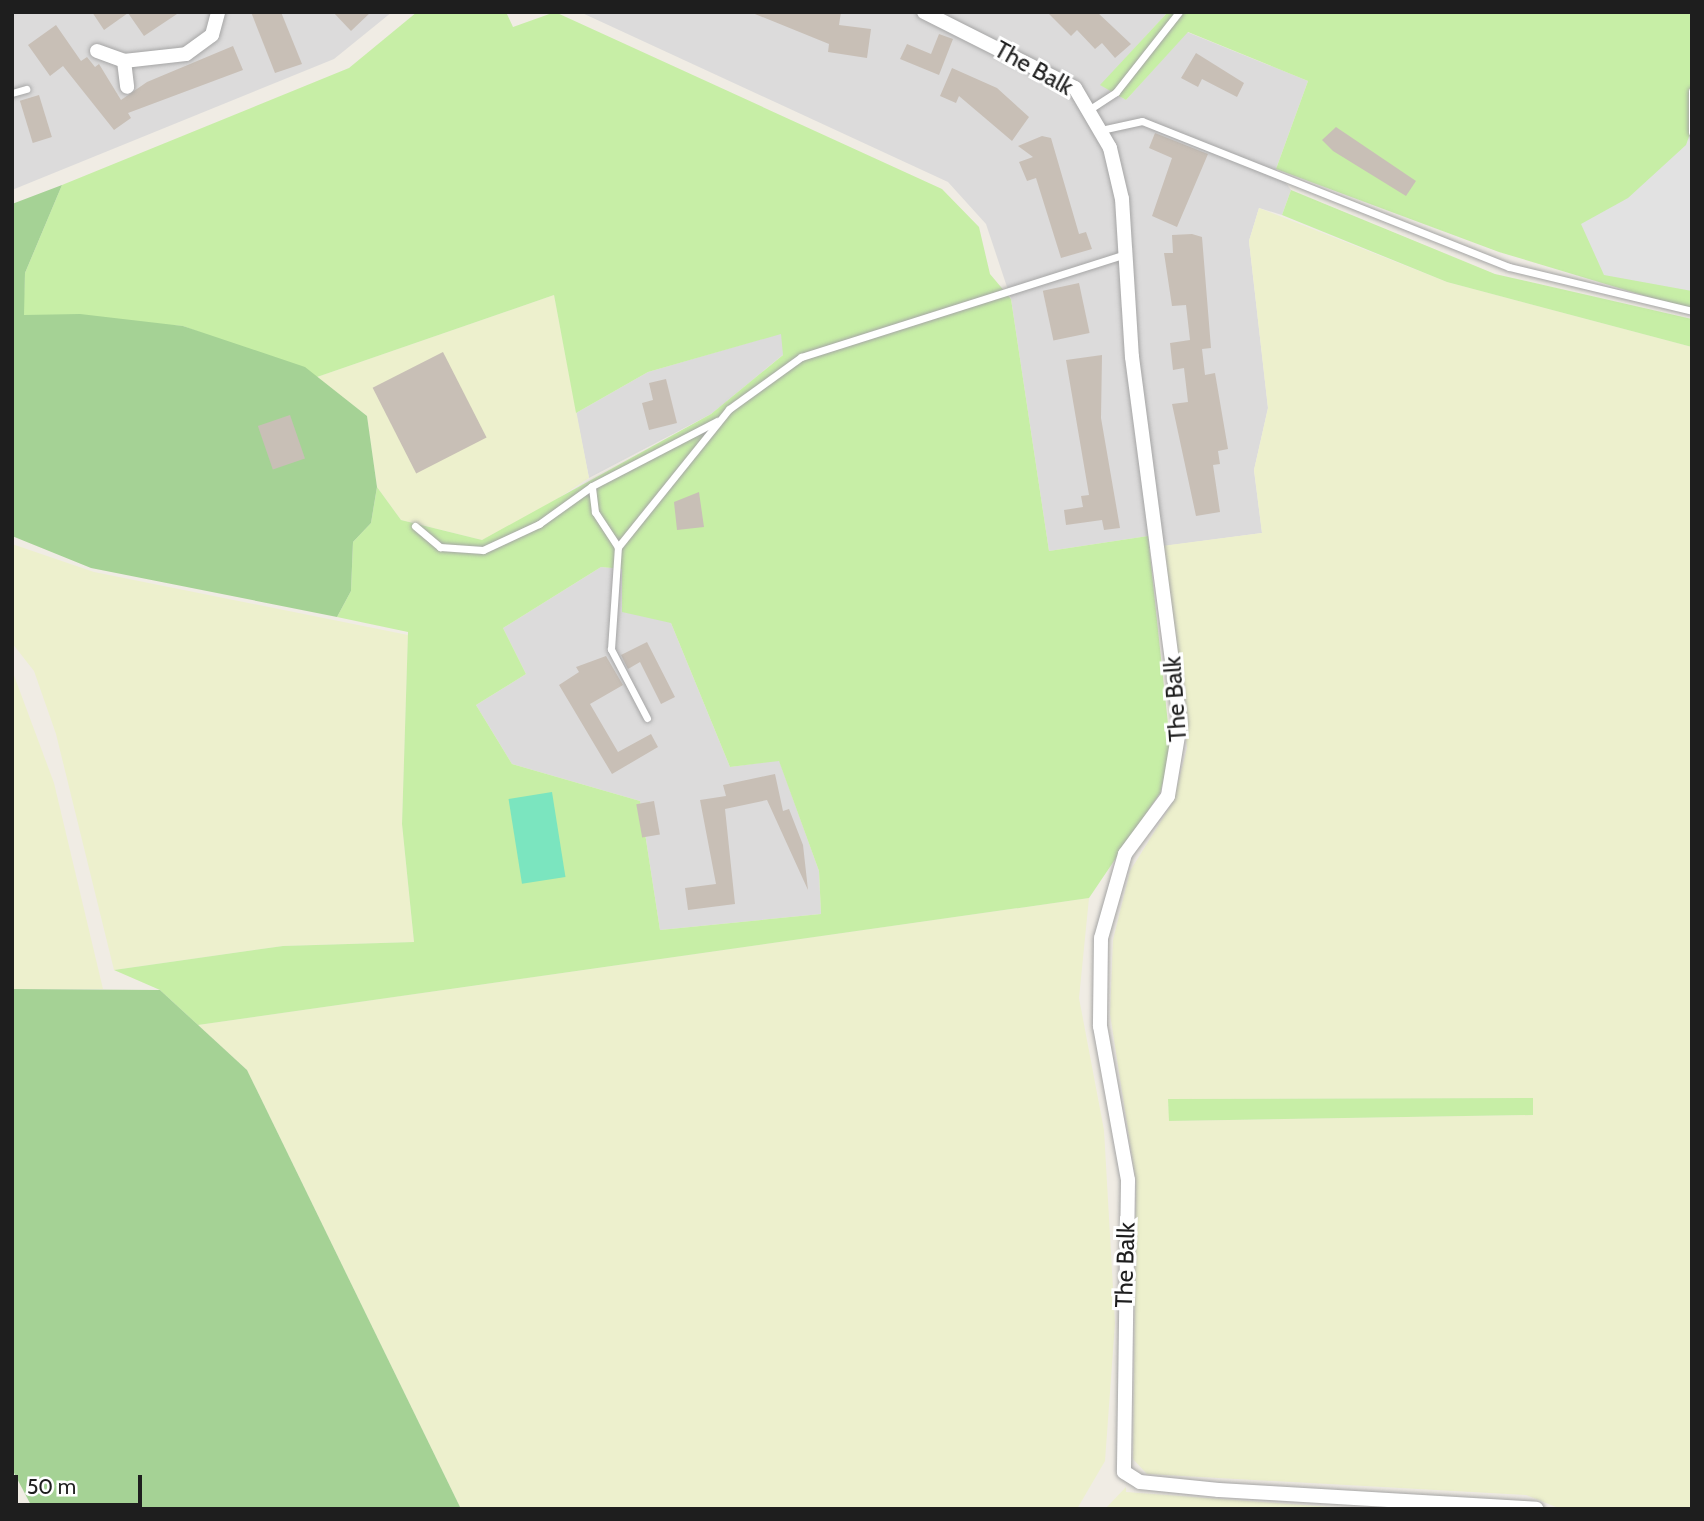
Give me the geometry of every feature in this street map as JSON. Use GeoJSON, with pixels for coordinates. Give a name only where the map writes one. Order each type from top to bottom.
{"type":"FeatureCollection","features":[{"type":"Feature","properties":{"kind":"street"},"geometry":{"type":"LineString","coordinates":[[97,51],[124,61],[186,54],[212,35],[218,12]]}},
{"type":"Feature","properties":{"kind":"street","name":"The Balk"},"geometry":{"type":"LineString","coordinates":[[924,12],[1060,79],[1090,109],[1118,173],[1129,253],[1132,357],[1180,724],[1168,796],[1125,854],[1101,938],[1101,1026],[1128,1180],[1124,1472],[1140,1482],[1219,1490],[1536,1509]]}},
{"type":"Feature","properties":{"kind":"street"},"geometry":{"type":"LineString","coordinates":[[124,61],[127,87]]}},
{"type":"Feature","properties":{"kind":"lane"},"geometry":{"type":"LineString","coordinates":[[1090,109],[1116,92],[1180,12]]}},
{"type":"Feature","properties":{"kind":"lane"},"geometry":{"type":"LineString","coordinates":[[12,93],[26,89]]}},
{"type":"Feature","properties":{"kind":"lane"},"geometry":{"type":"LineString","coordinates":[[1692,91],[1692,132]]}},
{"type":"Feature","properties":{"kind":"lane"},"geometry":{"type":"LineString","coordinates":[[1101,130],[1142,121],[1509,267],[1692,311]]}},
{"type":"Feature","properties":{"kind":"lane"},"geometry":{"type":"LineString","coordinates":[[415,526],[440,547],[483,550],[510,541],[592,486],[720,420],[802,356],[1129,253]]}},
{"type":"Feature","properties":{"kind":"lane"},"geometry":{"type":"LineString","coordinates":[[647,718],[611,649],[618,547],[720,420]]}},
{"type":"Feature","properties":{"kind":"lane"},"geometry":{"type":"LineString","coordinates":[[592,486],[595,512],[618,547]]}},
{"type":"Feature","properties":{"kind":"shaded area"},"geometry":{"type":"Polygon","coordinates":[[[12,12],[392,12],[334,59],[12,190],[12,12]]]}},
{"type":"Feature","properties":{"kind":"shaded area"},"geometry":{"type":"Polygon","coordinates":[[[580,12],[1168,12],[1101,85],[1126,100],[1187,32],[1308,81],[1276,169],[1291,190],[1282,215],[1259,208],[1249,241],[1268,408],[1254,470],[1262,533],[1149,548],[1148,536],[1049,551],[1011,299],[986,224],[948,182],[580,12]]]}},
{"type":"Feature","properties":{"kind":"shaded area"},"geometry":{"type":"Polygon","coordinates":[[[1692,128],[1692,291],[1604,275],[1581,224],[1628,198],[1686,145],[1692,128]]]}},
{"type":"Feature","properties":{"kind":"shaded area"},"geometry":{"type":"Polygon","coordinates":[[[782,333],[784,354],[711,414],[589,478],[576,413],[648,372],[782,333]]]}},
{"type":"Feature","properties":{"kind":"shaded area"},"geometry":{"type":"Polygon","coordinates":[[[601,567],[622,569],[671,623],[730,767],[779,760],[819,871],[821,914],[660,930],[640,801],[512,764],[476,705],[526,674],[503,628],[601,567]]]}},
{"type":"Feature","properties":{"kind":"green space"},"geometry":{"type":"Polygon","coordinates":[[[417,12],[506,12],[513,27],[555,12],[942,189],[979,227],[990,274],[1011,299],[1049,551],[1148,536],[1171,752],[1160,793],[1089,898],[198,1025],[160,990],[114,970],[283,946],[414,942],[402,824],[408,632],[337,617],[351,591],[353,542],[371,523],[377,487],[401,520],[482,540],[711,414],[783,355],[781,334],[648,372],[576,413],[554,295],[317,377],[183,326],[23,316],[25,273],[62,185],[349,68],[417,12]],[[601,567],[503,628],[526,674],[476,705],[512,764],[640,801],[660,930],[821,914],[819,871],[779,761],[730,767],[671,623],[622,612],[622,569],[601,567]]]}},
{"type":"Feature","properties":{"kind":"green space"},"geometry":{"type":"Polygon","coordinates":[[[1168,12],[1692,12],[1692,310],[1499,252],[1276,169],[1308,81],[1188,32],[1126,100],[1100,85],[1168,12]]]}},
{"type":"Feature","properties":{"kind":"green space"},"geometry":{"type":"Polygon","coordinates":[[[62,185],[25,273],[24,315],[80,314],[183,326],[305,367],[367,416],[377,487],[371,523],[353,542],[351,591],[337,617],[91,568],[12,536],[12,204],[62,185]]]}},
{"type":"Feature","properties":{"kind":"green space"},"geometry":{"type":"Polygon","coordinates":[[[1291,190],[1495,274],[1692,319],[1692,347],[1447,282],[1282,215],[1291,190]]]}},
{"type":"Feature","properties":{"kind":"green space"},"geometry":{"type":"Polygon","coordinates":[[[1259,208],[1447,282],[1692,347],[1692,1509],[1561,1509],[1526,1495],[1147,1474],[1133,1459],[1136,1182],[1110,1014],[1113,940],[1130,871],[1173,802],[1187,748],[1162,546],[1262,533],[1254,470],[1268,408],[1249,241],[1259,208]],[[1533,1098],[1168,1099],[1170,1121],[1533,1115],[1533,1098]]]}},
{"type":"Feature","properties":{"kind":"green space"},"geometry":{"type":"Polygon","coordinates":[[[554,295],[589,478],[519,524],[482,540],[401,520],[377,487],[367,416],[317,377],[554,295]]]}},
{"type":"Feature","properties":{"kind":"green space"},"geometry":{"type":"Polygon","coordinates":[[[12,544],[94,572],[408,635],[402,824],[414,942],[283,946],[114,970],[56,734],[34,671],[12,643],[12,544]]]}},
{"type":"Feature","properties":{"kind":"green space"},"geometry":{"type":"Polygon","coordinates":[[[12,670],[54,783],[103,989],[12,989],[12,670]]]}},
{"type":"Feature","properties":{"kind":"green space"},"geometry":{"type":"Polygon","coordinates":[[[552,792],[565,877],[522,884],[509,799],[552,792]]]}},
{"type":"Feature","properties":{"kind":"green space"},"geometry":{"type":"Polygon","coordinates":[[[1089,898],[1079,998],[1104,1130],[1115,1323],[1105,1461],[1077,1509],[461,1509],[247,1070],[198,1025],[1089,898]]]}},
{"type":"Feature","properties":{"kind":"green space"},"geometry":{"type":"Polygon","coordinates":[[[12,989],[160,990],[247,1070],[461,1509],[33,1509],[12,1469],[12,989]]]}},
{"type":"Feature","properties":{"kind":"green space"},"geometry":{"type":"Polygon","coordinates":[[[1533,1098],[1533,1115],[1169,1121],[1168,1099],[1533,1098]]]}},
{"type":"Feature","properties":{"kind":"green space"},"geometry":{"type":"Polygon","coordinates":[[[1126,1487],[1126,1492],[1359,1509],[1105,1509],[1126,1487]]]}},
{"type":"Feature","properties":{"kind":"building"},"geometry":{"type":"Polygon","coordinates":[[[92,12],[180,12],[144,36],[128,13],[104,30],[92,12]]]}},
{"type":"Feature","properties":{"kind":"building"},"geometry":{"type":"Polygon","coordinates":[[[251,12],[281,12],[302,64],[275,73],[251,12]]]}},
{"type":"Feature","properties":{"kind":"building"},"geometry":{"type":"Polygon","coordinates":[[[333,12],[371,12],[351,31],[333,12]]]}},
{"type":"Feature","properties":{"kind":"building"},"geometry":{"type":"Polygon","coordinates":[[[750,12],[841,12],[839,25],[871,29],[867,58],[828,52],[829,44],[750,12]]]}},
{"type":"Feature","properties":{"kind":"building"},"geometry":{"type":"Polygon","coordinates":[[[1047,12],[1097,12],[1131,44],[1115,58],[1102,43],[1095,49],[1077,30],[1071,36],[1047,12]]]}},
{"type":"Feature","properties":{"kind":"building"},"geometry":{"type":"Polygon","coordinates":[[[56,25],[81,61],[87,57],[95,67],[99,64],[121,100],[147,82],[233,46],[243,70],[128,113],[131,118],[114,130],[63,66],[50,76],[28,45],[56,25]]]}},
{"type":"Feature","properties":{"kind":"building"},"geometry":{"type":"Polygon","coordinates":[[[939,34],[953,39],[939,75],[900,59],[907,44],[931,54],[939,34]]]}},
{"type":"Feature","properties":{"kind":"building"},"geometry":{"type":"Polygon","coordinates":[[[1196,53],[1244,83],[1237,97],[1202,79],[1198,87],[1181,78],[1196,53]]]}},
{"type":"Feature","properties":{"kind":"building"},"geometry":{"type":"Polygon","coordinates":[[[952,68],[997,88],[1029,117],[1012,141],[959,96],[956,103],[940,96],[952,68]]]}},
{"type":"Feature","properties":{"kind":"building"},"geometry":{"type":"Polygon","coordinates":[[[39,95],[52,137],[33,143],[20,101],[39,95]]]}},
{"type":"Feature","properties":{"kind":"building"},"geometry":{"type":"Polygon","coordinates":[[[1336,127],[1416,181],[1406,196],[1333,151],[1322,140],[1336,127]]]}},
{"type":"Feature","properties":{"kind":"building"},"geometry":{"type":"Polygon","coordinates":[[[1155,133],[1208,154],[1177,227],[1152,216],[1172,158],[1149,148],[1155,133]]]}},
{"type":"Feature","properties":{"kind":"building"},"geometry":{"type":"Polygon","coordinates":[[[1042,136],[1051,138],[1079,234],[1086,232],[1092,249],[1061,258],[1036,178],[1027,181],[1019,162],[1033,157],[1018,146],[1042,136]]]}},
{"type":"Feature","properties":{"kind":"building"},"geometry":{"type":"Polygon","coordinates":[[[1192,234],[1202,237],[1211,348],[1202,349],[1205,375],[1215,373],[1228,449],[1218,451],[1220,464],[1213,465],[1220,512],[1196,516],[1172,404],[1188,402],[1184,368],[1173,370],[1170,343],[1190,340],[1186,305],[1172,306],[1164,253],[1173,253],[1172,235],[1192,234]]]}},
{"type":"Feature","properties":{"kind":"building"},"geometry":{"type":"Polygon","coordinates":[[[1079,283],[1090,333],[1053,341],[1043,291],[1079,283]]]}},
{"type":"Feature","properties":{"kind":"building"},"geometry":{"type":"Polygon","coordinates":[[[443,352],[487,438],[416,473],[373,388],[443,352]]]}},
{"type":"Feature","properties":{"kind":"building"},"geometry":{"type":"Polygon","coordinates":[[[1102,355],[1101,418],[1120,528],[1104,530],[1102,520],[1066,525],[1064,510],[1083,507],[1081,496],[1089,495],[1066,360],[1102,355]]]}},
{"type":"Feature","properties":{"kind":"building"},"geometry":{"type":"Polygon","coordinates":[[[666,379],[677,423],[649,430],[642,403],[653,400],[649,383],[666,379]]]}},
{"type":"Feature","properties":{"kind":"building"},"geometry":{"type":"Polygon","coordinates":[[[290,415],[305,458],[273,470],[258,426],[290,415]]]}},
{"type":"Feature","properties":{"kind":"building"},"geometry":{"type":"Polygon","coordinates":[[[699,492],[704,527],[677,530],[674,502],[699,492]]]}},
{"type":"Feature","properties":{"kind":"building"},"geometry":{"type":"Polygon","coordinates":[[[647,642],[675,697],[661,704],[640,662],[628,669],[621,655],[647,642]]]}},
{"type":"Feature","properties":{"kind":"building"},"geometry":{"type":"Polygon","coordinates":[[[606,656],[623,685],[590,704],[618,752],[651,734],[658,747],[612,774],[559,685],[579,672],[576,667],[606,656]]]}},
{"type":"Feature","properties":{"kind":"building"},"geometry":{"type":"Polygon","coordinates":[[[775,774],[783,811],[789,809],[803,845],[808,890],[767,800],[725,809],[735,904],[688,910],[685,888],[716,884],[700,800],[726,796],[723,785],[775,774]]]}},
{"type":"Feature","properties":{"kind":"building"},"geometry":{"type":"Polygon","coordinates":[[[654,801],[660,834],[642,838],[636,804],[654,801]]]}},
{"type":"Feature","properties":{"kind":"railway"},"geometry":{"type":"LineString","coordinates":[[12,1501],[17,1509]]}}]}
